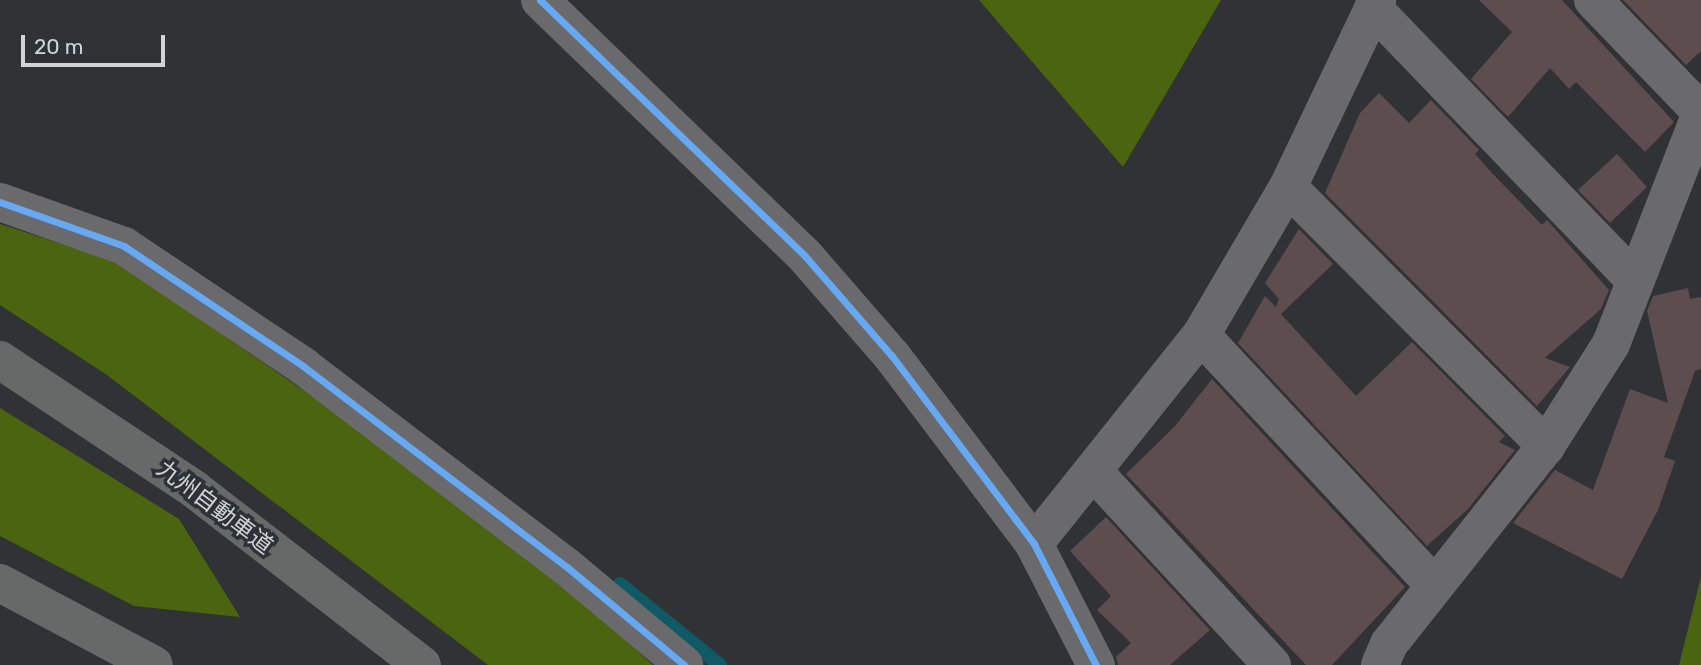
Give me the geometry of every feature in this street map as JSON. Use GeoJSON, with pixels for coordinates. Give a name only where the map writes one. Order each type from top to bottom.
{"type":"FeatureCollection","features":[{"type":"Feature","properties":{"kind":"highway","name":"九州自動車道"},"geometry":{"type":"LineString","coordinates":[[0,360],[194,489],[422,665]]}},
{"type":"Feature","properties":{"kind":"highway"},"geometry":{"type":"LineString","coordinates":[[0,583],[154,665]]}},
{"type":"Feature","properties":{"kind":"street"},"geometry":{"type":"LineString","coordinates":[[540,0],[805,256],[892,356],[1034,544],[1096,665]]}},
{"type":"Feature","properties":{"kind":"street"},"geometry":{"type":"LineString","coordinates":[[1380,665],[1389,644],[1546,446],[1611,344],[1633,278],[1701,113],[1593,0]]}},
{"type":"Feature","properties":{"kind":"street"},"geometry":{"type":"LineString","coordinates":[[1034,544],[1201,335],[1288,187],[1375,4],[1633,278]]}},
{"type":"Feature","properties":{"kind":"street"},"geometry":{"type":"LineString","coordinates":[[1288,187],[1546,446]]}},
{"type":"Feature","properties":{"kind":"street"},"geometry":{"type":"LineString","coordinates":[[0,202],[124,246],[303,366],[567,566],[684,665]]}},
{"type":"Feature","properties":{"kind":"street"},"geometry":{"type":"LineString","coordinates":[[1201,335],[1435,586]]}},
{"type":"Feature","properties":{"kind":"street"},"geometry":{"type":"LineString","coordinates":[[1093,471],[1272,665]]}},
{"type":"Feature","properties":{"kind":"green space"},"geometry":{"type":"Polygon","coordinates":[[[979,0],[1221,0],[1123,167],[979,0]]]}},
{"type":"Feature","properties":{"kind":"green space"},"geometry":{"type":"Polygon","coordinates":[[[0,224],[117,262],[329,408],[554,574],[653,665],[488,665],[107,375],[0,305],[0,224]]]}},
{"type":"Feature","properties":{"kind":"green space"},"geometry":{"type":"Polygon","coordinates":[[[0,408],[179,519],[240,617],[134,606],[0,536],[0,408]]]}},
{"type":"Feature","properties":{"kind":"green space"},"geometry":{"type":"Polygon","coordinates":[[[1701,577],[1701,665],[1679,665],[1701,577]]]}},
{"type":"Feature","properties":{"kind":"building"},"geometry":{"type":"Polygon","coordinates":[[[1479,0],[1562,0],[1674,122],[1645,152],[1576,82],[1569,89],[1550,68],[1508,117],[1471,79],[1512,32],[1479,0]]]}},
{"type":"Feature","properties":{"kind":"building"},"geometry":{"type":"Polygon","coordinates":[[[1623,0],[1701,0],[1701,51],[1686,65],[1623,0]]]}},
{"type":"Feature","properties":{"kind":"building"},"geometry":{"type":"Polygon","coordinates":[[[1379,93],[1409,123],[1431,100],[1479,150],[1475,154],[1491,172],[1542,225],[1547,220],[1609,290],[1601,309],[1545,358],[1570,367],[1537,406],[1325,193],[1360,113],[1379,93]]]}},
{"type":"Feature","properties":{"kind":"building"},"geometry":{"type":"Polygon","coordinates":[[[1617,154],[1647,187],[1610,223],[1578,190],[1617,154]]]}},
{"type":"Feature","properties":{"kind":"building"},"geometry":{"type":"Polygon","coordinates":[[[1299,229],[1333,264],[1281,314],[1356,396],[1412,342],[1505,436],[1499,442],[1515,450],[1468,509],[1427,546],[1238,343],[1265,296],[1276,307],[1279,299],[1265,283],[1299,229]]]}},
{"type":"Feature","properties":{"kind":"building"},"geometry":{"type":"Polygon","coordinates":[[[1688,288],[1690,299],[1701,297],[1701,369],[1695,371],[1664,457],[1675,461],[1658,510],[1622,579],[1513,523],[1555,470],[1593,490],[1630,389],[1668,403],[1647,311],[1653,296],[1688,288]]]}},
{"type":"Feature","properties":{"kind":"building"},"geometry":{"type":"Polygon","coordinates":[[[1212,379],[1405,587],[1332,665],[1306,665],[1126,474],[1175,426],[1212,379]]]}},
{"type":"Feature","properties":{"kind":"building"},"geometry":{"type":"Polygon","coordinates":[[[1106,517],[1210,630],[1170,665],[1118,665],[1116,657],[1131,643],[1097,610],[1111,596],[1070,551],[1106,517]]]}},
{"type":"Feature","properties":{"kind":"waterway"},"geometry":{"type":"LineString","coordinates":[[620,584],[720,665]]}},
{"type":"Feature","properties":{"kind":"cycle path"},"geometry":{"type":"LineString","coordinates":[[540,0],[805,256],[892,356],[1034,544],[1096,665]]}},
{"type":"Feature","properties":{"kind":"cycle path"},"geometry":{"type":"LineString","coordinates":[[0,202],[124,246],[303,366],[567,567],[684,665]]}}]}
